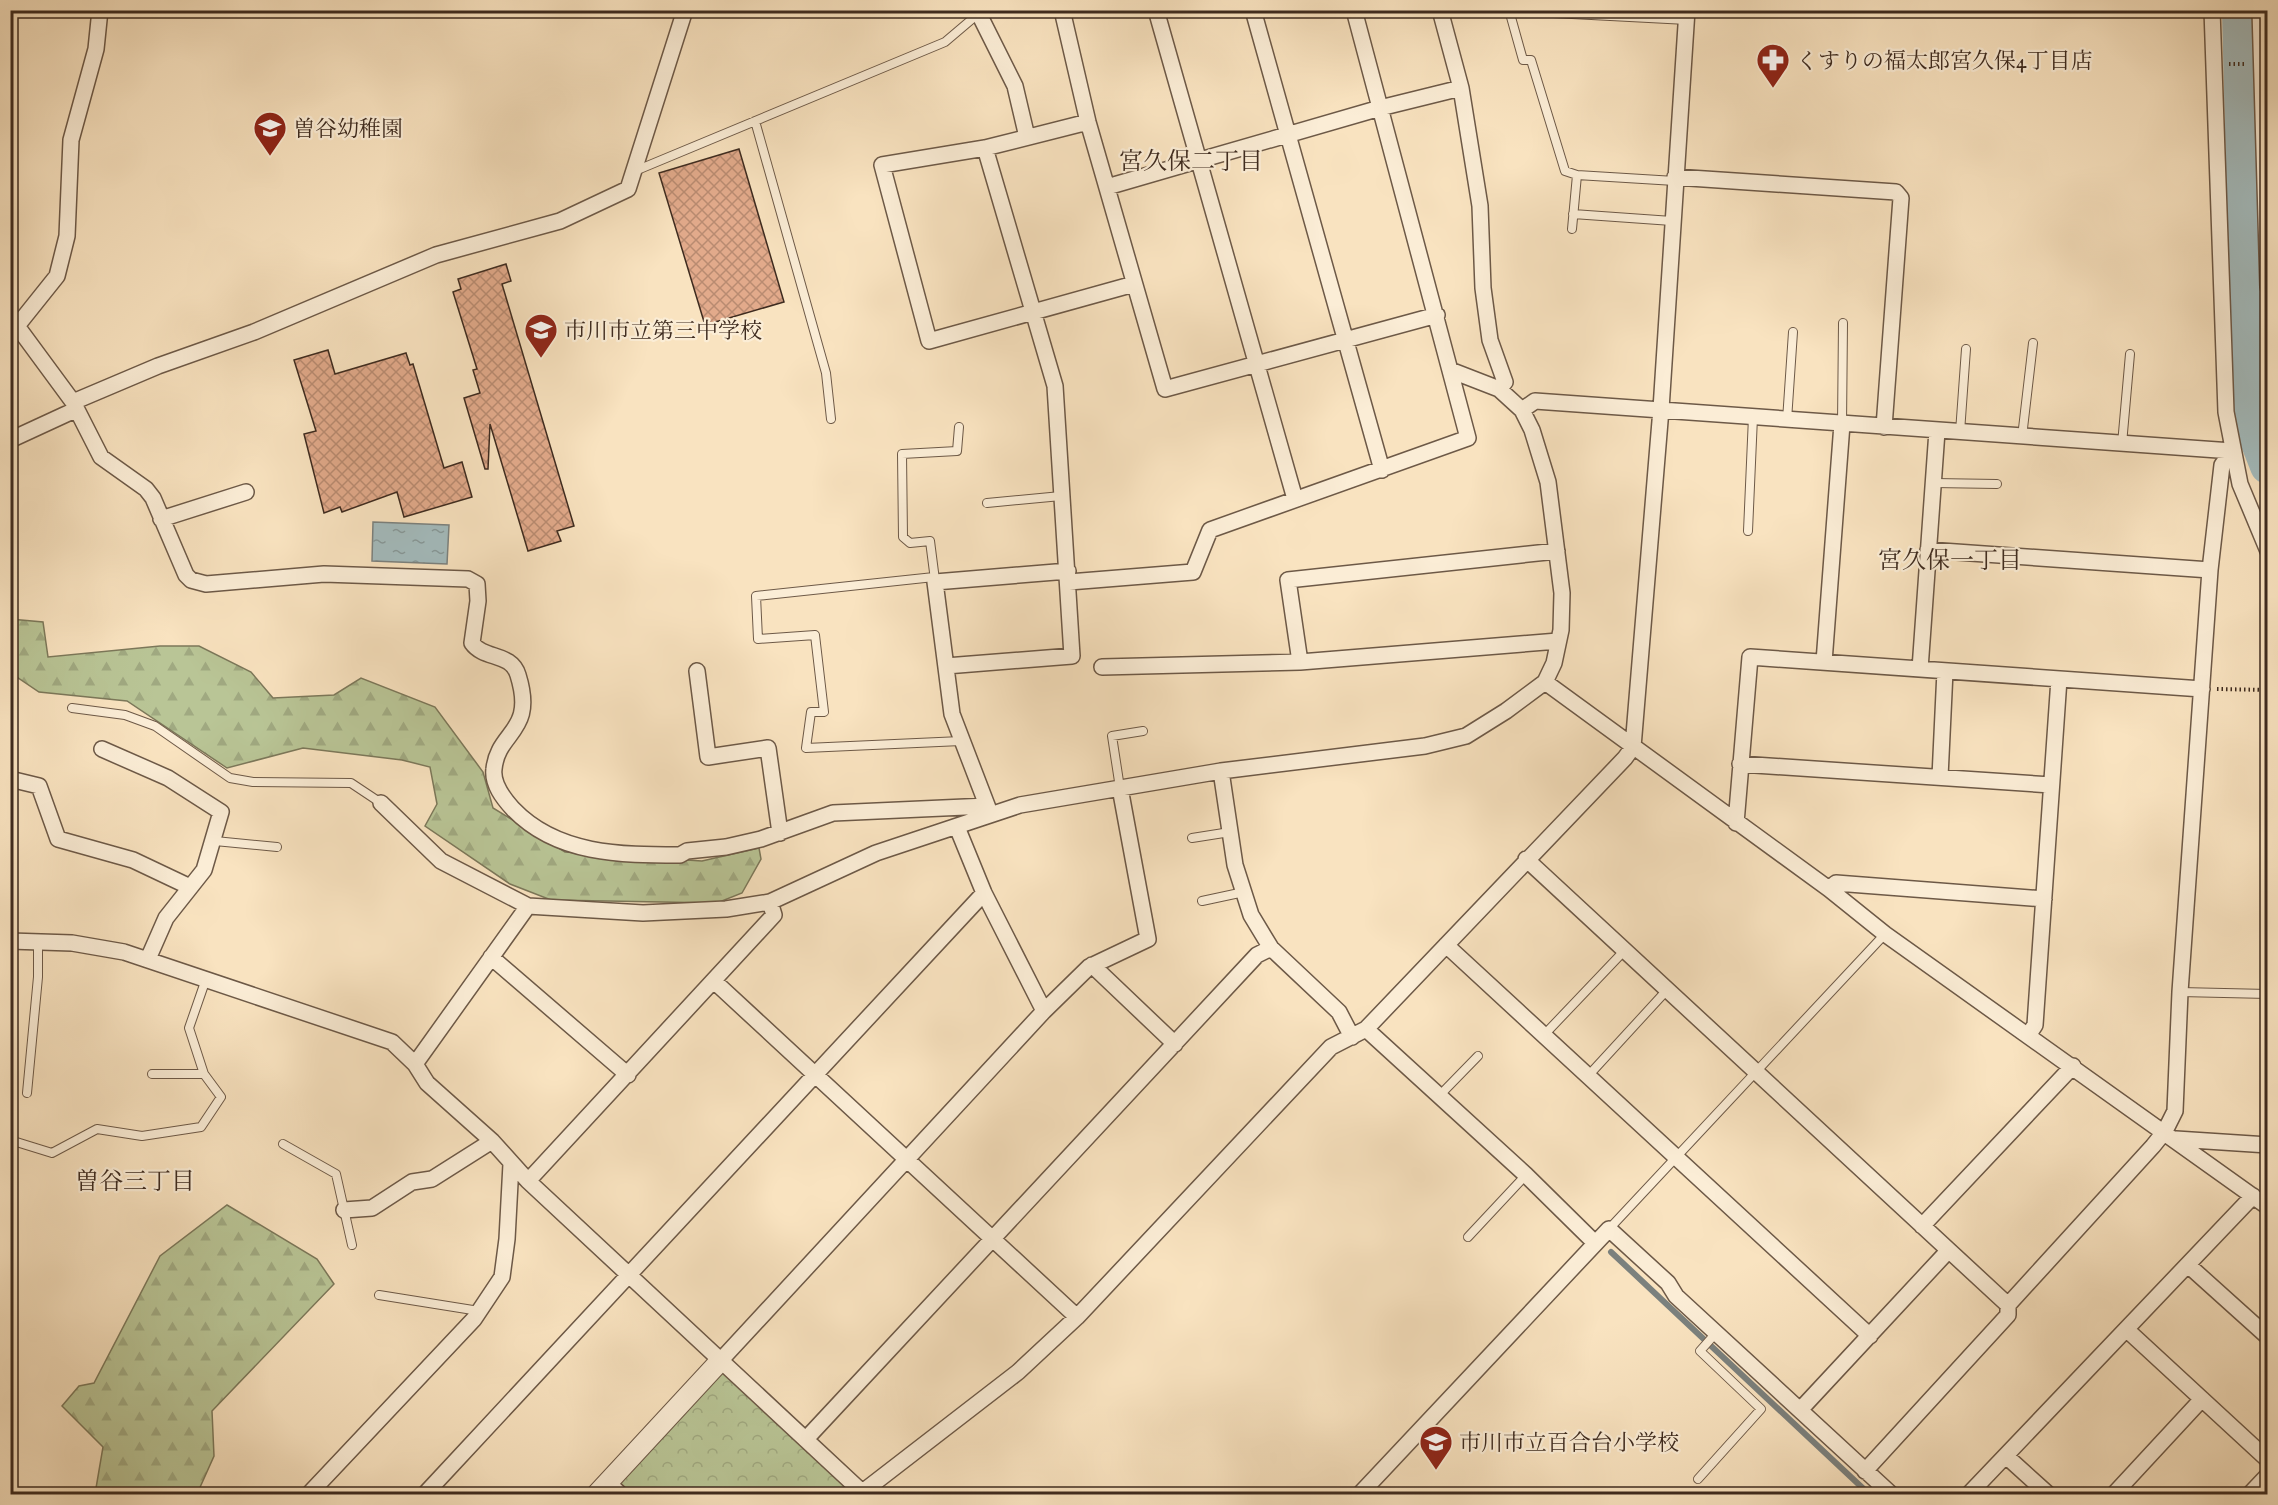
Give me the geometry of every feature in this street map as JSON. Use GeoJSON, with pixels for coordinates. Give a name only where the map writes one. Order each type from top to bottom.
{"type":"FeatureCollection","features":[{"type":"Feature","properties":{"kind":"street"},"geometry":{"type":"LineString","coordinates":[[100,10],[96,49],[71,140],[67,236],[57,276],[14,325],[74,406],[101,457],[146,489],[190,580],[206,584],[324,574],[468,579],[477,584],[478,601],[472,643],[476,649],[512,663],[518,673],[524,705],[518,727],[496,760],[494,776],[497,788],[525,821],[546,836],[609,853],[670,855],[726,847],[780,833],[833,813],[989,811],[1221,771],[1425,746],[1466,736],[1506,711],[1545,682],[1554,663],[1562,593],[1548,482],[1532,430],[1522,410],[1498,388],[1450,370]]}},
{"type":"Feature","properties":{"kind":"street"},"geometry":{"type":"LineString","coordinates":[[10,440],[158,366],[254,332],[436,255],[560,221],[628,189],[686,10]]}},
{"type":"Feature","properties":{"kind":"street"},"geometry":{"type":"LineString","coordinates":[[1062,10],[1088,122],[1165,390],[1437,315]]}},
{"type":"Feature","properties":{"kind":"street"},"geometry":{"type":"LineString","coordinates":[[1156,10],[1295,499]]}},
{"type":"Feature","properties":{"kind":"street"},"geometry":{"type":"LineString","coordinates":[[1253,10],[1382,470]]}},
{"type":"Feature","properties":{"kind":"street"},"geometry":{"type":"LineString","coordinates":[[989,811],[952,714],[935,579],[1193,572],[1210,530],[1468,438],[1354,10]]}},
{"type":"Feature","properties":{"kind":"street"},"geometry":{"type":"LineString","coordinates":[[1440,10],[1461,88],[1480,206],[1484,299],[1491,340],[1505,382],[1498,388]]}},
{"type":"Feature","properties":{"kind":"street"},"geometry":{"type":"LineString","coordinates":[[2212,10],[2226,412],[2240,484],[2268,551]]}},
{"type":"Feature","properties":{"kind":"street"},"geometry":{"type":"LineString","coordinates":[[2260,10],[2268,287]]}},
{"type":"Feature","properties":{"kind":"street"},"geometry":{"type":"LineString","coordinates":[[977,12],[1015,86],[1027,137]]}},
{"type":"Feature","properties":{"kind":"street"},"geometry":{"type":"LineString","coordinates":[[10,941],[93,946],[148,960],[392,1042],[415,1064],[427,1083],[492,1141],[528,1181],[806,1439],[861,1493],[1018,1372],[1077,1317],[1331,1047],[1366,1029],[1625,758],[1632,747],[1661,409],[1687,15]]}},
{"type":"Feature","properties":{"kind":"street"},"geometry":{"type":"LineString","coordinates":[[1107,187],[1380,108],[1461,88]]}},
{"type":"Feature","properties":{"kind":"street"},"geometry":{"type":"LineString","coordinates":[[1088,122],[985,148],[882,165],[929,342],[1134,284]]}},
{"type":"Feature","properties":{"kind":"street"},"geometry":{"type":"LineString","coordinates":[[946,666],[1072,656],[1069,576],[1061,496],[1055,386],[985,148]]}},
{"type":"Feature","properties":{"kind":"street"},"geometry":{"type":"LineString","coordinates":[[1675,179],[1896,192],[1901,198],[1884,427]]}},
{"type":"Feature","properties":{"kind":"street"},"geometry":{"type":"LineString","coordinates":[[1522,410],[1535,401],[2232,451]]}},
{"type":"Feature","properties":{"kind":"street"},"geometry":{"type":"LineString","coordinates":[[1824,662],[1842,424]]}},
{"type":"Feature","properties":{"kind":"street"},"geometry":{"type":"LineString","coordinates":[[1920,669],[1937,431]]}},
{"type":"Feature","properties":{"kind":"street"},"geometry":{"type":"LineString","coordinates":[[1865,1470],[2008,1315],[2008,1305],[2171,1135],[2175,1111],[2180,992],[2210,570],[2222,465],[2232,451]]}},
{"type":"Feature","properties":{"kind":"street"},"geometry":{"type":"LineString","coordinates":[[161,519],[246,492]]}},
{"type":"Feature","properties":{"kind":"street"},"geometry":{"type":"LineString","coordinates":[[1929,550],[2210,570]]}},
{"type":"Feature","properties":{"kind":"street"},"geometry":{"type":"LineString","coordinates":[[1300,662],[1288,580],[1557,551]]}},
{"type":"Feature","properties":{"kind":"street"},"geometry":{"type":"LineString","coordinates":[[1102,667],[1300,662],[1558,641]]}},
{"type":"Feature","properties":{"kind":"street"},"geometry":{"type":"LineString","coordinates":[[1736,823],[1750,657],[2202,689]]}},
{"type":"Feature","properties":{"kind":"street"},"geometry":{"type":"LineString","coordinates":[[698,671],[708,757],[768,748],[780,833]]}},
{"type":"Feature","properties":{"kind":"street"},"geometry":{"type":"LineString","coordinates":[[1940,777],[1945,671]]}},
{"type":"Feature","properties":{"kind":"street"},"geometry":{"type":"LineString","coordinates":[[2029,1034],[2035,1025],[2059,679]]}},
{"type":"Feature","properties":{"kind":"street"},"geometry":{"type":"LineString","coordinates":[[1545,682],[1886,933],[2171,1135],[2268,1207]]}},
{"type":"Feature","properties":{"kind":"street"},"geometry":{"type":"LineString","coordinates":[[102,749],[168,778],[221,812],[215,841],[204,870],[166,918],[148,960]]}},
{"type":"Feature","properties":{"kind":"street"},"geometry":{"type":"LineString","coordinates":[[1740,764],[2051,785]]}},
{"type":"Feature","properties":{"kind":"street"},"geometry":{"type":"LineString","coordinates":[[1221,771],[1235,866],[1251,915],[1271,948],[1339,1012],[1352,1037]]}},
{"type":"Feature","properties":{"kind":"street"},"geometry":{"type":"LineString","coordinates":[[10,779],[39,786],[58,839],[133,860],[190,887]]}},
{"type":"Feature","properties":{"kind":"street"},"geometry":{"type":"LineString","coordinates":[[608,1491],[721,1360],[1044,1011],[1092,965],[1148,939],[1120,788]]}},
{"type":"Feature","properties":{"kind":"street"},"geometry":{"type":"LineString","coordinates":[[381,803],[441,861],[528,906],[643,913],[726,909],[770,902],[876,853],[957,827],[989,811]]}},
{"type":"Feature","properties":{"kind":"street"},"geometry":{"type":"LineString","coordinates":[[957,827],[984,893],[1044,1011]]}},
{"type":"Feature","properties":{"kind":"street"},"geometry":{"type":"LineString","coordinates":[[1526,860],[2008,1305]]}},
{"type":"Feature","properties":{"kind":"street"},"geometry":{"type":"LineString","coordinates":[[1829,889],[1836,883],[2044,899]]}},
{"type":"Feature","properties":{"kind":"street"},"geometry":{"type":"LineString","coordinates":[[425,1494],[984,893]]}},
{"type":"Feature","properties":{"kind":"street"},"geometry":{"type":"LineString","coordinates":[[528,1181],[715,982],[774,915],[770,902]]}},
{"type":"Feature","properties":{"kind":"street"},"geometry":{"type":"LineString","coordinates":[[415,1064],[528,906]]}},
{"type":"Feature","properties":{"kind":"street"},"geometry":{"type":"LineString","coordinates":[[1446,945],[1870,1336]]}},
{"type":"Feature","properties":{"kind":"street"},"geometry":{"type":"LineString","coordinates":[[806,1439],[994,1240],[1257,955],[1271,948]]}},
{"type":"Feature","properties":{"kind":"street"},"geometry":{"type":"LineString","coordinates":[[491,957],[628,1075]]}},
{"type":"Feature","properties":{"kind":"street"},"geometry":{"type":"LineString","coordinates":[[1092,965],[1175,1044]]}},
{"type":"Feature","properties":{"kind":"street"},"geometry":{"type":"LineString","coordinates":[[715,982],[1077,1317]]}},
{"type":"Feature","properties":{"kind":"street"},"geometry":{"type":"LineString","coordinates":[[1366,1029],[1526,1175],[1595,1243]]}},
{"type":"Feature","properties":{"kind":"street"},"geometry":{"type":"LineString","coordinates":[[1922,1226],[2073,1065]]}},
{"type":"Feature","properties":{"kind":"street"},"geometry":{"type":"LineString","coordinates":[[2171,1135],[2268,1146]]}},
{"type":"Feature","properties":{"kind":"street"},"geometry":{"type":"LineString","coordinates":[[344,1210],[372,1208],[412,1182],[432,1179],[492,1141]]}},
{"type":"Feature","properties":{"kind":"street"},"geometry":{"type":"LineString","coordinates":[[309,1494],[479,1311],[502,1277],[511,1164]]}},
{"type":"Feature","properties":{"kind":"street"},"geometry":{"type":"LineString","coordinates":[[1969,1494],[2253,1196]]}},
{"type":"Feature","properties":{"kind":"street"},"geometry":{"type":"LineString","coordinates":[[1360,1494],[1609,1229],[1715,1335],[1891,1494]]}},
{"type":"Feature","properties":{"kind":"street"},"geometry":{"type":"LineString","coordinates":[[1800,1410],[1948,1251]]}},
{"type":"Feature","properties":{"kind":"street"},"geometry":{"type":"LineString","coordinates":[[2188,1264],[2268,1337]]}},
{"type":"Feature","properties":{"kind":"street"},"geometry":{"type":"LineString","coordinates":[[2126,1329],[2268,1460]]}},
{"type":"Feature","properties":{"kind":"street"},"geometry":{"type":"LineString","coordinates":[[2114,1494],[2202,1399]]}},
{"type":"Feature","properties":{"kind":"street"},"geometry":{"type":"LineString","coordinates":[[2006,1456],[2048,1494]]}},
{"type":"Feature","properties":{"kind":"street"},"geometry":{"type":"LineString","coordinates":[[2250,1494],[2268,1475]]}},
{"type":"Feature","properties":{"kind":"lane"},"geometry":{"type":"LineString","coordinates":[[1509,10],[1523,60],[1531,60],[1565,171],[1577,175],[1675,179]]}},
{"type":"Feature","properties":{"kind":"lane"},"geometry":{"type":"LineString","coordinates":[[633,172],[945,42],[977,12]]}},
{"type":"Feature","properties":{"kind":"lane"},"geometry":{"type":"LineString","coordinates":[[1553,13],[1687,15]]}},
{"type":"Feature","properties":{"kind":"lane"},"geometry":{"type":"LineString","coordinates":[[755,121],[826,373],[831,419]]}},
{"type":"Feature","properties":{"kind":"lane"},"geometry":{"type":"LineString","coordinates":[[1572,229],[1577,175]]}},
{"type":"Feature","properties":{"kind":"lane"},"geometry":{"type":"LineString","coordinates":[[1573,214],[1672,220]]}},
{"type":"Feature","properties":{"kind":"lane"},"geometry":{"type":"LineString","coordinates":[[1842,424],[1843,323]]}},
{"type":"Feature","properties":{"kind":"lane"},"geometry":{"type":"LineString","coordinates":[[1787,420],[1793,332]]}},
{"type":"Feature","properties":{"kind":"lane"},"geometry":{"type":"LineString","coordinates":[[2022,437],[2033,343]]}},
{"type":"Feature","properties":{"kind":"lane"},"geometry":{"type":"LineString","coordinates":[[1960,432],[1966,349]]}},
{"type":"Feature","properties":{"kind":"lane"},"geometry":{"type":"LineString","coordinates":[[2122,444],[2130,354]]}},
{"type":"Feature","properties":{"kind":"lane"},"geometry":{"type":"LineString","coordinates":[[1748,531],[1753,417]]}},
{"type":"Feature","properties":{"kind":"lane"},"geometry":{"type":"LineString","coordinates":[[959,427],[957,452],[902,454],[903,537],[910,543],[930,541],[935,579],[756,596],[758,639],[815,634],[824,712],[811,712],[806,748],[962,741]]}},
{"type":"Feature","properties":{"kind":"lane"},"geometry":{"type":"LineString","coordinates":[[1934,483],[1997,484]]}},
{"type":"Feature","properties":{"kind":"lane"},"geometry":{"type":"LineString","coordinates":[[987,503],[1061,496]]}},
{"type":"Feature","properties":{"kind":"lane"},"geometry":{"type":"LineString","coordinates":[[72,708],[125,716],[154,726],[230,778],[253,782],[351,783],[381,803]]}},
{"type":"Feature","properties":{"kind":"lane"},"geometry":{"type":"LineString","coordinates":[[1120,788],[1112,736],[1143,731]]}},
{"type":"Feature","properties":{"kind":"lane"},"geometry":{"type":"LineString","coordinates":[[1192,837],[1230,832]]}},
{"type":"Feature","properties":{"kind":"lane"},"geometry":{"type":"LineString","coordinates":[[215,841],[276,847]]}},
{"type":"Feature","properties":{"kind":"lane"},"geometry":{"type":"LineString","coordinates":[[1202,901],[1244,892]]}},
{"type":"Feature","properties":{"kind":"lane"},"geometry":{"type":"LineString","coordinates":[[1609,1229],[1886,933]]}},
{"type":"Feature","properties":{"kind":"lane"},"geometry":{"type":"LineString","coordinates":[[27,1094],[39,977],[38,941]]}},
{"type":"Feature","properties":{"kind":"lane"},"geometry":{"type":"LineString","coordinates":[[1544,1035],[1625,950]]}},
{"type":"Feature","properties":{"kind":"lane"},"geometry":{"type":"LineString","coordinates":[[10,1140],[52,1153],[97,1129],[142,1136],[201,1127],[221,1097],[204,1074],[189,1028],[206,979]]}},
{"type":"Feature","properties":{"kind":"lane"},"geometry":{"type":"LineString","coordinates":[[1587,1076],[1667,990]]}},
{"type":"Feature","properties":{"kind":"lane"},"geometry":{"type":"LineString","coordinates":[[2180,992],[2268,994]]}},
{"type":"Feature","properties":{"kind":"lane"},"geometry":{"type":"LineString","coordinates":[[1439,1096],[1478,1056]]}},
{"type":"Feature","properties":{"kind":"lane"},"geometry":{"type":"LineString","coordinates":[[152,1074],[204,1074]]}},
{"type":"Feature","properties":{"kind":"lane"},"geometry":{"type":"LineString","coordinates":[[283,1144],[336,1174],[352,1245]]}},
{"type":"Feature","properties":{"kind":"lane"},"geometry":{"type":"LineString","coordinates":[[1468,1237],[1526,1175]]}},
{"type":"Feature","properties":{"kind":"lane"},"geometry":{"type":"LineString","coordinates":[[380,1295],[479,1311]]}},
{"type":"Feature","properties":{"kind":"lane"},"geometry":{"type":"LineString","coordinates":[[1698,1479],[1761,1409],[1700,1351],[1715,1335]]}},
{"type":"Feature","properties":{"kind":"path"},"geometry":{"type":"LineString","coordinates":[[2221,64],[2262,70]]}},
{"type":"Feature","properties":{"kind":"path"},"geometry":{"type":"LineString","coordinates":[[2202,689],[2268,690]]}},
{"type":"Feature","properties":{"kind":"green space"},"geometry":{"type":"Polygon","coordinates":[[[10,619],[43,622],[48,657],[160,646],[199,646],[251,672],[273,698],[334,695],[361,678],[435,707],[483,772],[493,808],[565,852],[702,861],[759,848],[761,859],[742,893],[717,903],[551,900],[510,884],[425,826],[437,804],[430,767],[402,760],[303,748],[227,768],[127,701],[39,692],[11,673],[10,619]]]}},
{"type":"Feature","properties":{"kind":"green space"},"geometry":{"type":"Polygon","coordinates":[[[227,1205],[317,1259],[334,1284],[212,1411],[214,1456],[197,1494],[95,1494],[103,1447],[62,1406],[79,1386],[94,1383],[160,1256],[227,1205]]]}},
{"type":"Feature","properties":{"kind":"green space"},"geometry":{"type":"Polygon","coordinates":[[[721,1360],[859,1494],[620,1494],[608,1483],[721,1360]]]}},
{"type":"Feature","properties":{"kind":"water"},"geometry":{"type":"Polygon","coordinates":[[[373,522],[449,525],[447,564],[372,561],[373,522]]]}},
{"type":"Feature","properties":{"kind":"building"},"geometry":{"type":"Polygon","coordinates":[[[739,149],[784,302],[705,325],[659,173],[739,149]]]}},
{"type":"Feature","properties":{"kind":"building"},"geometry":{"type":"Polygon","coordinates":[[[506,264],[511,281],[502,284],[574,526],[557,531],[561,541],[528,551],[490,424],[488,469],[485,469],[464,398],[480,393],[473,370],[477,369],[453,292],[461,289],[458,279],[506,264]]]}},
{"type":"Feature","properties":{"kind":"building"},"geometry":{"type":"Polygon","coordinates":[[[328,350],[335,374],[406,353],[410,365],[413,364],[444,468],[462,462],[472,497],[404,517],[397,492],[342,512],[340,507],[324,513],[304,434],[316,431],[294,360],[328,350]]]}},
{"type":"Feature","properties":{"kind":"waterway"},"geometry":{"type":"LineString","coordinates":[[2240,10],[2250,420],[2268,466]]}},
{"type":"Feature","properties":{"kind":"waterway"},"geometry":{"type":"LineString","coordinates":[[1611,1252],[1869,1494]]}},
{"type":"Feature","properties":{"kind":"place","name":"くすりの福太郎宮久保4丁目店"},"geometry":{"type":"Point","coordinates":[1773,89]}},
{"type":"Feature","properties":{"kind":"place","name":"曽谷幼稚園"},"geometry":{"type":"Point","coordinates":[270,157]}},
{"type":"Feature","properties":{"kind":"place","name":"市川市立第三中学校"},"geometry":{"type":"Point","coordinates":[541,359]}},
{"type":"Feature","properties":{"kind":"place","name":"市川市立百合台小学校"},"geometry":{"type":"Point","coordinates":[1436,1471]}},
{"type":"Feature","properties":{"kind":"district","name":"宮久保二丁目"},"geometry":{"type":"Point","coordinates":[1191,161]}},
{"type":"Feature","properties":{"kind":"district","name":"宮久保一丁目"},"geometry":{"type":"Point","coordinates":[1950,560]}},
{"type":"Feature","properties":{"kind":"district","name":"曽谷三丁目"},"geometry":{"type":"Point","coordinates":[135,1181]}}]}
